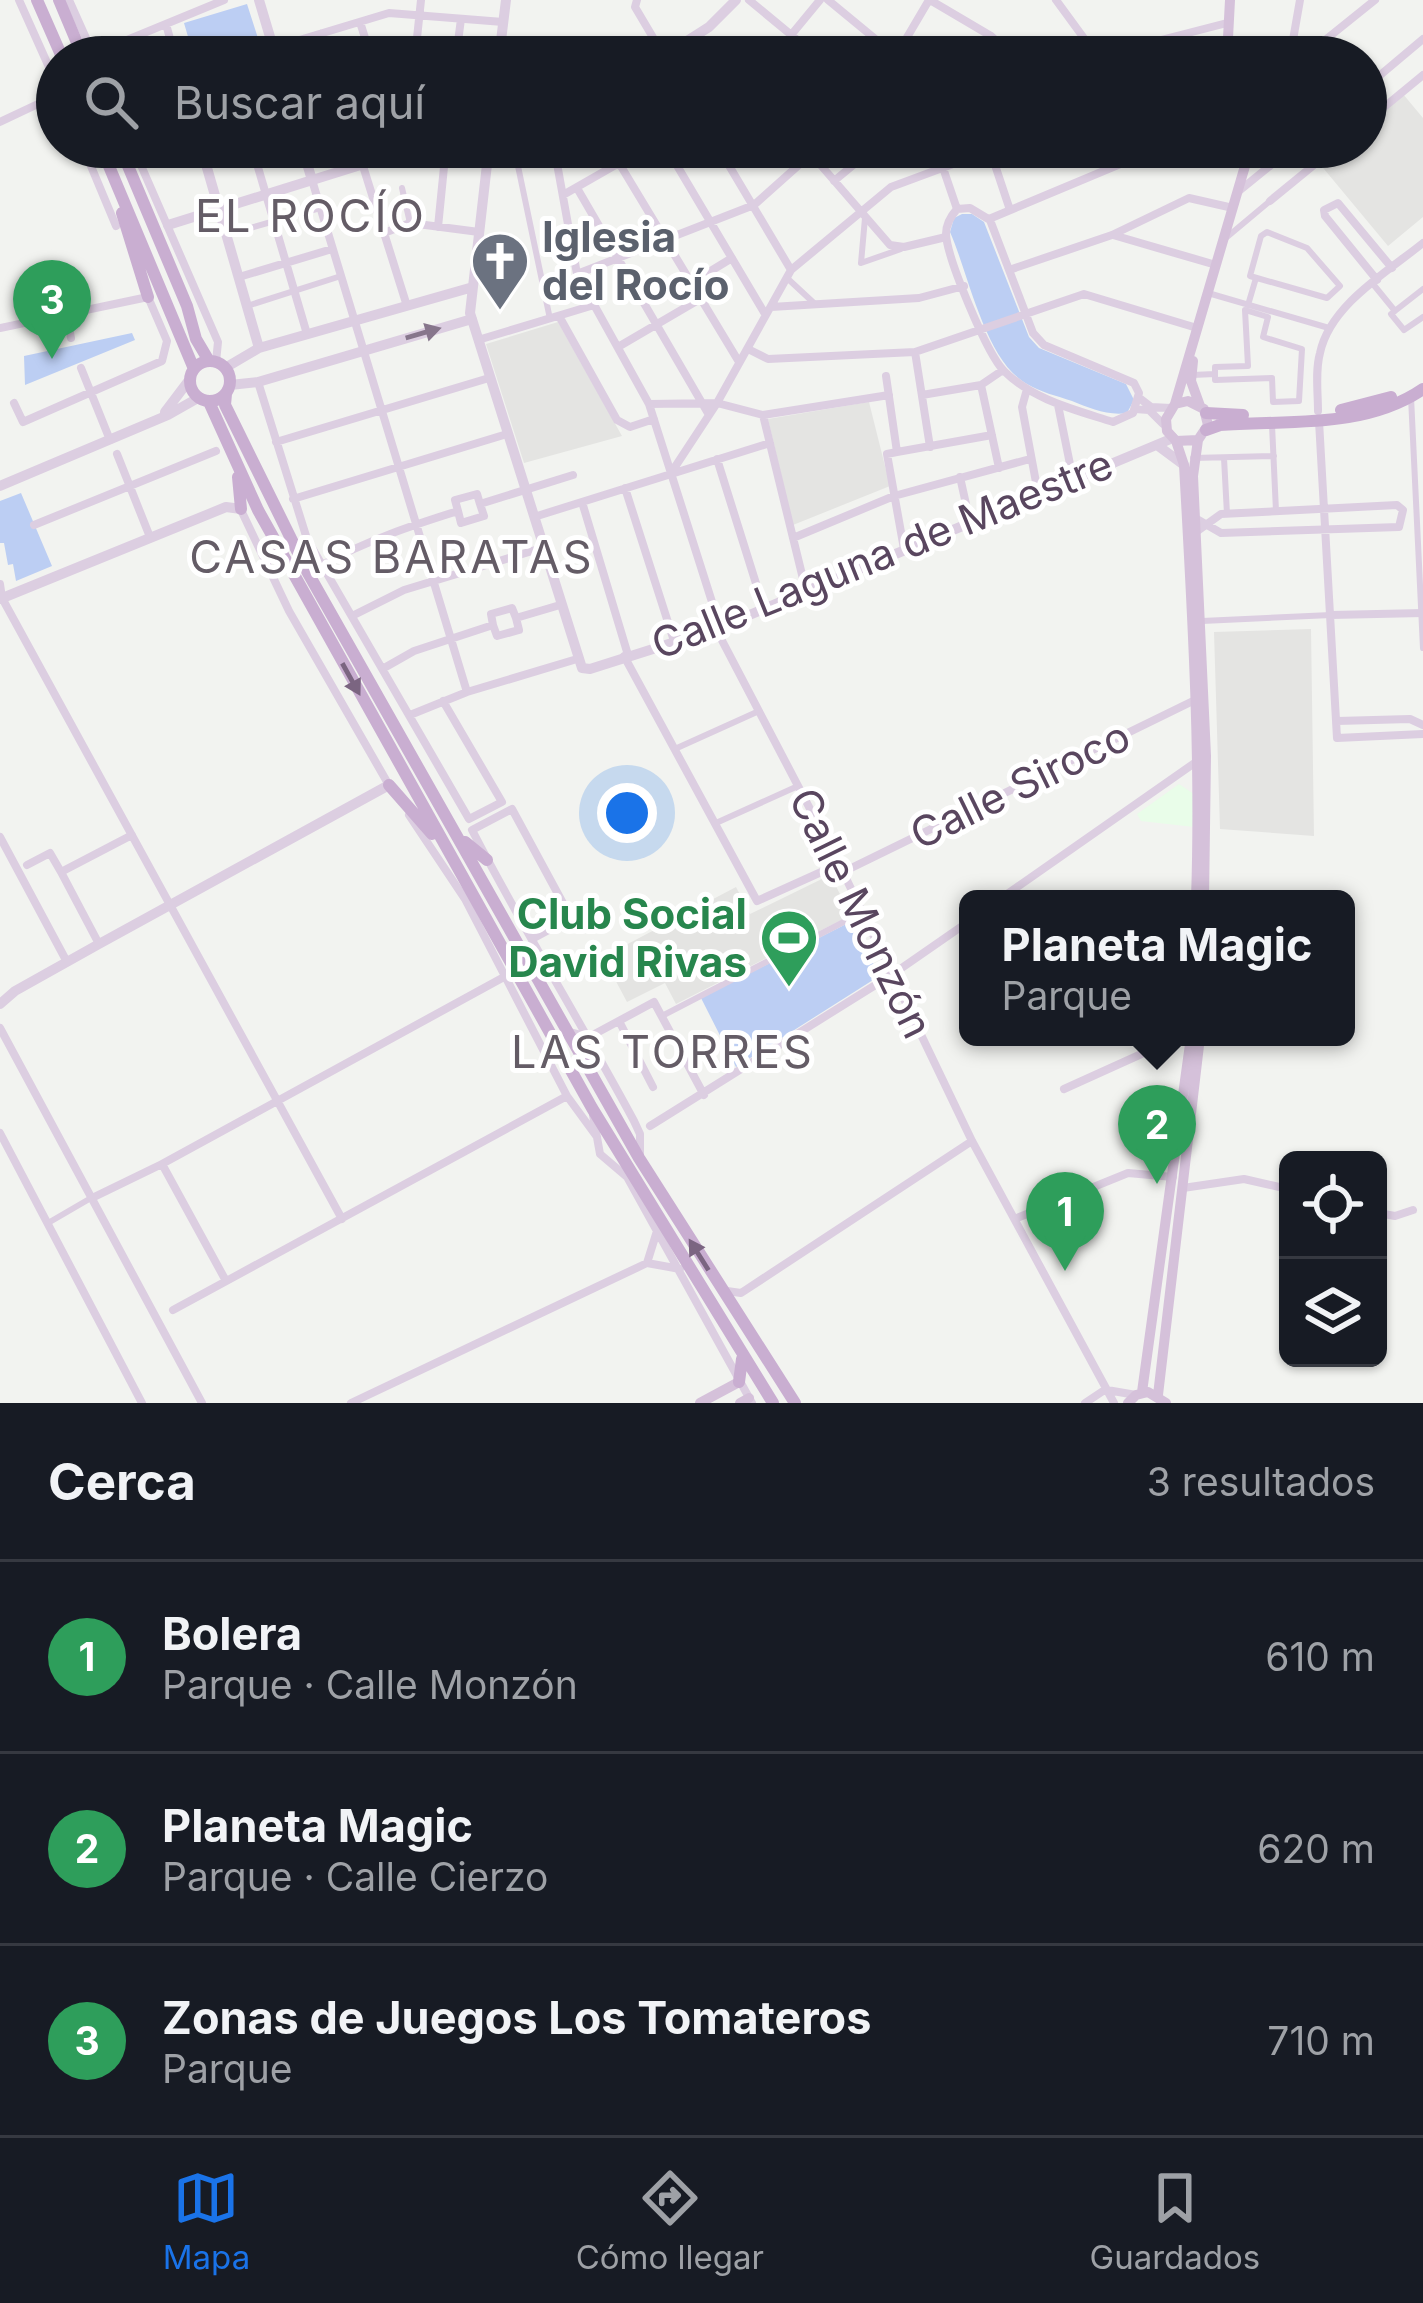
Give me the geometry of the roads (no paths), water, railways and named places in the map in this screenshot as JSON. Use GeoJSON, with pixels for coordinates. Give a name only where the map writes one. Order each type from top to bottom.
{"type":"FeatureCollection","features":[{"type":"Feature","properties":{"kind":"main road"},"geometry":{"type":"LineString","coordinates":[[34,0],[53,36]]}},
{"type":"Feature","properties":{"kind":"main road"},"geometry":{"type":"LineString","coordinates":[[59,0],[79,36]]}},
{"type":"Feature","properties":{"kind":"main road"},"geometry":{"type":"LineString","coordinates":[[1229,36],[1230,0]]}},
{"type":"Feature","properties":{"kind":"main road"},"geometry":{"type":"LineString","coordinates":[[108,168],[148,297]]}},
{"type":"Feature","properties":{"kind":"main road"},"geometry":{"type":"LineString","coordinates":[[110,168],[237,474],[241,508]]}},
{"type":"Feature","properties":{"kind":"main road"},"geometry":{"type":"LineString","coordinates":[[129,168],[187,306],[194,334],[217,364],[228,389],[225,405],[308,573],[720,1289],[794,1403]]}},
{"type":"Feature","properties":{"kind":"main road"},"geometry":{"type":"LineString","coordinates":[[1200,890],[1202,758],[1195,518],[1189,461],[1166,419],[1244,168]]}},
{"type":"Feature","properties":{"kind":"main road"},"geometry":{"type":"LineString","coordinates":[[1196,334],[1192,375],[1194,394],[1203,410],[1202,435],[1189,461],[1202,758]]}},
{"type":"Feature","properties":{"kind":"main road"},"geometry":{"type":"LineString","coordinates":[[192,374],[217,364]]}},
{"type":"Feature","properties":{"kind":"main road"},"geometry":{"type":"LineString","coordinates":[[1172,436],[1202,435],[1220,424],[1272,421],[1375,404],[1423,379]]}},
{"type":"Feature","properties":{"kind":"main road"},"geometry":{"type":"LineString","coordinates":[[203,400],[228,389]]}},
{"type":"Feature","properties":{"kind":"main road"},"geometry":{"type":"LineString","coordinates":[[1173,406],[1188,401],[1203,410],[1286,407],[1318,415],[1377,412],[1417,393]]}},
{"type":"Feature","properties":{"kind":"main road"},"geometry":{"type":"LineString","coordinates":[[226,449],[631,1180],[771,1403]]}},
{"type":"Feature","properties":{"kind":"main road"},"geometry":{"type":"LineString","coordinates":[[389,785],[449,852]]}},
{"type":"Feature","properties":{"kind":"main road"},"geometry":{"type":"LineString","coordinates":[[459,836],[487,860]]}},
{"type":"Feature","properties":{"kind":"main road"},"geometry":{"type":"LineString","coordinates":[[1177,1182],[1136,1397],[1162,1399],[1177,1182],[1194,1046]]}},
{"type":"Feature","properties":{"kind":"main road"},"geometry":{"type":"LineString","coordinates":[[700,1403],[739,1382],[742,1357]]}},
{"type":"Feature","properties":{"kind":"main road"},"geometry":{"type":"LineString","coordinates":[[747,1402],[771,1403]]}},
{"type":"Feature","properties":{"kind":"street"},"geometry":{"type":"LineString","coordinates":[[19,0],[36,38]]}},
{"type":"Feature","properties":{"kind":"street"},"geometry":{"type":"LineString","coordinates":[[68,0],[82,36]]}},
{"type":"Feature","properties":{"kind":"street"},"geometry":{"type":"LineString","coordinates":[[138,36],[224,0]]}},
{"type":"Feature","properties":{"kind":"street"},"geometry":{"type":"LineString","coordinates":[[259,0],[269,36]]}},
{"type":"Feature","properties":{"kind":"street"},"geometry":{"type":"LineString","coordinates":[[418,36],[421,0]]}},
{"type":"Feature","properties":{"kind":"street"},"geometry":{"type":"LineString","coordinates":[[502,36],[506,0]]}},
{"type":"Feature","properties":{"kind":"street"},"geometry":{"type":"LineString","coordinates":[[637,0],[635,7],[652,36]]}},
{"type":"Feature","properties":{"kind":"street"},"geometry":{"type":"LineString","coordinates":[[695,36],[736,0]]}},
{"type":"Feature","properties":{"kind":"street"},"geometry":{"type":"LineString","coordinates":[[749,0],[791,35],[824,0],[869,36]]}},
{"type":"Feature","properties":{"kind":"street"},"geometry":{"type":"LineString","coordinates":[[909,36],[930,0],[991,36]]}},
{"type":"Feature","properties":{"kind":"street"},"geometry":{"type":"LineString","coordinates":[[1056,0],[1082,36]]}},
{"type":"Feature","properties":{"kind":"street"},"geometry":{"type":"LineString","coordinates":[[1294,36],[1300,0]]}},
{"type":"Feature","properties":{"kind":"street"},"geometry":{"type":"LineString","coordinates":[[1359,13],[1361,0]]}},
{"type":"Feature","properties":{"kind":"street"},"geometry":{"type":"LineString","coordinates":[[1330,36],[1375,0]]}},
{"type":"Feature","properties":{"kind":"street"},"geometry":{"type":"LineString","coordinates":[[314,36],[389,13],[503,22]]}},
{"type":"Feature","properties":{"kind":"street"},"geometry":{"type":"LineString","coordinates":[[458,36],[460,19]]}},
{"type":"Feature","properties":{"kind":"street"},"geometry":{"type":"LineString","coordinates":[[360,22],[364,36]]}},
{"type":"Feature","properties":{"kind":"street"},"geometry":{"type":"LineString","coordinates":[[1177,36],[1227,23]]}},
{"type":"Feature","properties":{"kind":"street"},"geometry":{"type":"LineString","coordinates":[[166,24],[169,36]]}},
{"type":"Feature","properties":{"kind":"street"},"geometry":{"type":"LineString","coordinates":[[1387,69],[1423,39]]}},
{"type":"Feature","properties":{"kind":"street"},"geometry":{"type":"LineString","coordinates":[[1387,105],[1423,75]]}},
{"type":"Feature","properties":{"kind":"street"},"geometry":{"type":"LineString","coordinates":[[0,122],[36,105]]}},
{"type":"Feature","properties":{"kind":"street"},"geometry":{"type":"LineString","coordinates":[[92,168],[116,226]]}},
{"type":"Feature","properties":{"kind":"street"},"geometry":{"type":"LineString","coordinates":[[143,168],[218,342],[217,364],[473,287]]}},
{"type":"Feature","properties":{"kind":"street"},"geometry":{"type":"LineString","coordinates":[[207,168],[260,348]]}},
{"type":"Feature","properties":{"kind":"street"},"geometry":{"type":"LineString","coordinates":[[258,168],[307,334]]}},
{"type":"Feature","properties":{"kind":"street"},"geometry":{"type":"LineString","coordinates":[[308,168],[467,692]]}},
{"type":"Feature","properties":{"kind":"street"},"geometry":{"type":"LineString","coordinates":[[168,225],[350,168]]}},
{"type":"Feature","properties":{"kind":"street"},"geometry":{"type":"LineString","coordinates":[[363,168],[407,306]]}},
{"type":"Feature","properties":{"kind":"street"},"geometry":{"type":"LineString","coordinates":[[438,227],[444,168]]}},
{"type":"Feature","properties":{"kind":"street"},"geometry":{"type":"LineString","coordinates":[[410,715],[467,692],[577,659],[472,319],[487,168]]}},
{"type":"Feature","properties":{"kind":"street"},"geometry":{"type":"LineString","coordinates":[[517,168],[555,317],[617,421],[630,427],[654,419]]}},
{"type":"Feature","properties":{"kind":"street","name":"Calle Monzón"},"geometry":{"type":"LineString","coordinates":[[558,168],[577,274],[649,404],[718,628],[841,868],[972,1141],[1114,1403]]}},
{"type":"Feature","properties":{"kind":"street"},"geometry":{"type":"LineString","coordinates":[[562,195],[611,168]]}},
{"type":"Feature","properties":{"kind":"street"},"geometry":{"type":"LineString","coordinates":[[622,168],[740,363]]}},
{"type":"Feature","properties":{"kind":"street"},"geometry":{"type":"LineString","coordinates":[[679,168],[769,311]]}},
{"type":"Feature","properties":{"kind":"street"},"geometry":{"type":"LineString","coordinates":[[731,168],[789,274],[815,304]]}},
{"type":"Feature","properties":{"kind":"street"},"geometry":{"type":"LineString","coordinates":[[577,274],[754,206],[793,168]]}},
{"type":"Feature","properties":{"kind":"street"},"geometry":{"type":"LineString","coordinates":[[825,168],[890,244],[907,247]]}},
{"type":"Feature","properties":{"kind":"street"},"geometry":{"type":"LineString","coordinates":[[834,181],[850,168]]}},
{"type":"Feature","properties":{"kind":"street"},"geometry":{"type":"LineString","coordinates":[[670,474],[717,404],[789,274],[891,187],[937,168]]}},
{"type":"Feature","properties":{"kind":"street"},"geometry":{"type":"LineString","coordinates":[[943,168],[957,209]]}},
{"type":"Feature","properties":{"kind":"street"},"geometry":{"type":"LineString","coordinates":[[999,168],[1010,210]]}},
{"type":"Feature","properties":{"kind":"street"},"geometry":{"type":"LineString","coordinates":[[989,218],[1111,168]]}},
{"type":"Feature","properties":{"kind":"street"},"geometry":{"type":"LineString","coordinates":[[1238,192],[1268,168]]}},
{"type":"Feature","properties":{"kind":"street"},"geometry":{"type":"LineString","coordinates":[[1224,239],[1310,168]]}},
{"type":"Feature","properties":{"kind":"street"},"geometry":{"type":"LineString","coordinates":[[402,188],[410,223]]}},
{"type":"Feature","properties":{"kind":"street"},"geometry":{"type":"LineString","coordinates":[[577,188],[709,416]]}},
{"type":"Feature","properties":{"kind":"street"},"geometry":{"type":"LineString","coordinates":[[1009,270],[1112,235],[1190,198],[1233,208]]}},
{"type":"Feature","properties":{"kind":"street"},"geometry":{"type":"LineString","coordinates":[[1392,268],[1338,203],[1324,210],[1395,311]]}},
{"type":"Feature","properties":{"kind":"street"},"geometry":{"type":"LineString","coordinates":[[226,235],[320,208]]}},
{"type":"Feature","properties":{"kind":"street"},"geometry":{"type":"LineString","coordinates":[[1135,409],[1134,383],[1044,345],[1033,333],[989,218],[970,208],[957,209],[949,218],[946,237],[979,329],[1003,370],[1058,404],[1113,422],[1135,409],[1149,410],[1172,436]]}},
{"type":"Feature","properties":{"kind":"street"},"geometry":{"type":"LineString","coordinates":[[862,216],[862,263],[946,237]]}},
{"type":"Feature","properties":{"kind":"street"},"geometry":{"type":"LineString","coordinates":[[1248,219],[1264,235]]}},
{"type":"Feature","properties":{"kind":"street"},"geometry":{"type":"LineString","coordinates":[[384,233],[410,223],[479,232]]}},
{"type":"Feature","properties":{"kind":"street"},"geometry":{"type":"LineString","coordinates":[[1268,232],[1307,248],[1340,286],[1327,298],[1256,278],[1250,276],[1268,232]]}},
{"type":"Feature","properties":{"kind":"street"},"geometry":{"type":"LineString","coordinates":[[1112,235],[1216,266]]}},
{"type":"Feature","properties":{"kind":"street"},"geometry":{"type":"LineString","coordinates":[[1337,721],[1410,719],[1423,730],[1410,735],[1337,738],[1318,368],[1328,328],[1350,303],[1423,243]]}},
{"type":"Feature","properties":{"kind":"street"},"geometry":{"type":"LineString","coordinates":[[239,278],[332,249]]}},
{"type":"Feature","properties":{"kind":"street"},"geometry":{"type":"LineString","coordinates":[[691,283],[732,258]]}},
{"type":"Feature","properties":{"kind":"street"},"geometry":{"type":"LineString","coordinates":[[247,306],[341,276]]}},
{"type":"Feature","properties":{"kind":"street"},"geometry":{"type":"LineString","coordinates":[[1248,305],[1256,278]]}},
{"type":"Feature","properties":{"kind":"street"},"geometry":{"type":"LineString","coordinates":[[769,311],[919,298],[964,286]]}},
{"type":"Feature","properties":{"kind":"street"},"geometry":{"type":"LineString","coordinates":[[1423,289],[1391,314],[1404,330],[1423,317]]}},
{"type":"Feature","properties":{"kind":"street"},"geometry":{"type":"LineString","coordinates":[[1334,292],[1350,303]]}},
{"type":"Feature","properties":{"kind":"street"},"geometry":{"type":"LineString","coordinates":[[1208,293],[1259,311],[1268,317],[1263,338],[1302,349],[1299,401],[1286,407],[1273,402],[1272,378],[1215,380],[1214,368],[1248,366],[1246,310],[1259,311],[1328,328]]}},
{"type":"Feature","properties":{"kind":"street"},"geometry":{"type":"LineString","coordinates":[[748,349],[768,359],[915,352],[1084,294],[1196,334]]}},
{"type":"Feature","properties":{"kind":"street"},"geometry":{"type":"LineString","coordinates":[[0,328],[148,297],[167,341],[162,362],[23,422],[14,403]]}},
{"type":"Feature","properties":{"kind":"street"},"geometry":{"type":"LineString","coordinates":[[618,347],[700,298]]}},
{"type":"Feature","properties":{"kind":"street"},"geometry":{"type":"LineString","coordinates":[[478,340],[594,305]]}},
{"type":"Feature","properties":{"kind":"street"},"geometry":{"type":"LineString","coordinates":[[66,312],[71,338]]}},
{"type":"Feature","properties":{"kind":"street"},"geometry":{"type":"LineString","coordinates":[[228,389],[472,319]]}},
{"type":"Feature","properties":{"kind":"street"},"geometry":{"type":"LineString","coordinates":[[915,352],[930,446]]}},
{"type":"Feature","properties":{"kind":"street"},"geometry":{"type":"LineString","coordinates":[[1300,365],[1318,368]]}},
{"type":"Feature","properties":{"kind":"street"},"geometry":{"type":"LineString","coordinates":[[81,368],[150,537]]}},
{"type":"Feature","properties":{"kind":"street"},"geometry":{"type":"LineString","coordinates":[[922,395],[982,385],[1003,370]]}},
{"type":"Feature","properties":{"kind":"street"},"geometry":{"type":"LineString","coordinates":[[158,418],[173,406],[192,374]]}},
{"type":"Feature","properties":{"kind":"street"},"geometry":{"type":"LineString","coordinates":[[1192,375],[1215,374]]}},
{"type":"Feature","properties":{"kind":"street"},"geometry":{"type":"LineString","coordinates":[[886,376],[897,452]]}},
{"type":"Feature","properties":{"kind":"street"},"geometry":{"type":"LineString","coordinates":[[276,442],[489,378]]}},
{"type":"Feature","properties":{"kind":"street"},"geometry":{"type":"LineString","coordinates":[[258,382],[307,539],[469,819],[502,802],[443,701]]}},
{"type":"Feature","properties":{"kind":"street"},"geometry":{"type":"LineString","coordinates":[[982,385],[999,468]]}},
{"type":"Feature","properties":{"kind":"street"},"geometry":{"type":"LineString","coordinates":[[1027,389],[1022,407],[1038,493]]}},
{"type":"Feature","properties":{"kind":"street"},"geometry":{"type":"LineString","coordinates":[[1417,393],[1414,457],[1423,647]]}},
{"type":"Feature","properties":{"kind":"street"},"geometry":{"type":"LineString","coordinates":[[649,404],[717,404],[763,416],[890,394]]}},
{"type":"Feature","properties":{"kind":"street"},"geometry":{"type":"LineString","coordinates":[[1138,397],[1151,407],[1173,406]]}},
{"type":"Feature","properties":{"kind":"street"},"geometry":{"type":"LineString","coordinates":[[0,485],[203,400]]}},
{"type":"Feature","properties":{"kind":"street"},"geometry":{"type":"LineString","coordinates":[[1058,404],[1073,479]]}},
{"type":"Feature","properties":{"kind":"street"},"geometry":{"type":"LineString","coordinates":[[763,416],[806,591]]}},
{"type":"Feature","properties":{"kind":"street"},"geometry":{"type":"LineString","coordinates":[[1272,421],[1276,511]]}},
{"type":"Feature","properties":{"kind":"street"},"geometry":{"type":"LineString","coordinates":[[34,526],[226,449],[218,431]]}},
{"type":"Feature","properties":{"kind":"street"},"geometry":{"type":"LineString","coordinates":[[293,499],[507,434]]}},
{"type":"Feature","properties":{"kind":"street"},"geometry":{"type":"LineString","coordinates":[[904,549],[887,454],[992,435]]}},
{"type":"Feature","properties":{"kind":"street","name":"Calle Laguna de Maestre"},"geometry":{"type":"LineString","coordinates":[[577,659],[582,668],[590,669],[718,628],[1172,436]]}},
{"type":"Feature","properties":{"kind":"street"},"geometry":{"type":"LineString","coordinates":[[533,518],[770,442]]}},
{"type":"Feature","properties":{"kind":"street"},"geometry":{"type":"LineString","coordinates":[[1157,445],[1189,461],[1274,456]]}},
{"type":"Feature","properties":{"kind":"street"},"geometry":{"type":"LineString","coordinates":[[1414,457],[1423,452]]}},
{"type":"Feature","properties":{"kind":"street"},"geometry":{"type":"LineString","coordinates":[[1224,458],[1227,514]]}},
{"type":"Feature","properties":{"kind":"street"},"geometry":{"type":"LineString","coordinates":[[717,459],[764,608]]}},
{"type":"Feature","properties":{"kind":"street"},"geometry":{"type":"LineString","coordinates":[[793,538],[894,496],[1030,459]]}},
{"type":"Feature","properties":{"kind":"street"},"geometry":{"type":"LineString","coordinates":[[322,565],[368,540],[458,511],[461,523],[484,516],[481,504],[573,475]]}},
{"type":"Feature","properties":{"kind":"street"},"geometry":{"type":"LineString","coordinates":[[961,477],[970,522]]}},
{"type":"Feature","properties":{"kind":"street"},"geometry":{"type":"LineString","coordinates":[[626,488],[674,641]]}},
{"type":"Feature","properties":{"kind":"street"},"geometry":{"type":"LineString","coordinates":[[582,502],[626,656],[716,823],[798,786]]}},
{"type":"Feature","properties":{"kind":"street"},"geometry":{"type":"LineString","coordinates":[[1195,518],[1210,525],[1221,533],[1400,527],[1404,520],[1397,505],[1227,514],[1214,518],[1210,525],[1195,533]]}},
{"type":"Feature","properties":{"kind":"street"},"geometry":{"type":"LineString","coordinates":[[342,1219],[1,594],[226,507],[241,508],[289,611],[389,785],[465,899],[567,1096],[597,1137]]}},
{"type":"Feature","properties":{"kind":"street"},"geometry":{"type":"LineString","coordinates":[[1404,520],[1417,519]]}},
{"type":"Feature","properties":{"kind":"street"},"geometry":{"type":"LineString","coordinates":[[352,616],[434,581],[542,548]]}},
{"type":"Feature","properties":{"kind":"street"},"geometry":{"type":"LineString","coordinates":[[384,668],[414,651],[493,625],[497,636],[519,630],[516,618],[560,605]]}},
{"type":"Feature","properties":{"kind":"street"},"geometry":{"type":"LineString","coordinates":[[1200,621],[1422,614]]}},
{"type":"Feature","properties":{"kind":"street","name":"Calle Siroco"},"geometry":{"type":"LineString","coordinates":[[716,823],[757,901],[841,868],[1196,699]]}},
{"type":"Feature","properties":{"kind":"street"},"geometry":{"type":"LineString","coordinates":[[677,748],[759,711]]}},
{"type":"Feature","properties":{"kind":"street"},"geometry":{"type":"LineString","coordinates":[[1410,719],[1410,735]]}},
{"type":"Feature","properties":{"kind":"street"},"geometry":{"type":"LineString","coordinates":[[1013,890],[1202,758]]}},
{"type":"Feature","properties":{"kind":"street"},"geometry":{"type":"LineString","coordinates":[[0,1004],[15,991],[389,785]]}},
{"type":"Feature","properties":{"kind":"street"},"geometry":{"type":"LineString","coordinates":[[532,939],[572,918],[512,809],[472,830],[487,860],[532,939],[589,1036],[634,1121],[641,1152]]}},
{"type":"Feature","properties":{"kind":"street"},"geometry":{"type":"LineString","coordinates":[[61,872],[132,835]]}},
{"type":"Feature","properties":{"kind":"street"},"geometry":{"type":"LineString","coordinates":[[0,837],[67,962]]}},
{"type":"Feature","properties":{"kind":"street"},"geometry":{"type":"LineString","coordinates":[[27,866],[50,853],[99,944]]}},
{"type":"Feature","properties":{"kind":"street"},"geometry":{"type":"LineString","coordinates":[[662,1016],[863,913]]}},
{"type":"Feature","properties":{"kind":"street"},"geometry":{"type":"LineString","coordinates":[[641,1152],[650,1126],[959,928]]}},
{"type":"Feature","properties":{"kind":"street"},"geometry":{"type":"LineString","coordinates":[[47,1223],[504,977]]}},
{"type":"Feature","properties":{"kind":"street"},"geometry":{"type":"LineString","coordinates":[[0,994],[15,991]]}},
{"type":"Feature","properties":{"kind":"street"},"geometry":{"type":"LineString","coordinates":[[570,1032],[589,1036],[655,1002],[704,1095]]}},
{"type":"Feature","properties":{"kind":"street"},"geometry":{"type":"LineString","coordinates":[[619,1021],[653,1087]]}},
{"type":"Feature","properties":{"kind":"street"},"geometry":{"type":"LineString","coordinates":[[0,1028],[202,1403]]}},
{"type":"Feature","properties":{"kind":"street"},"geometry":{"type":"LineString","coordinates":[[1064,1089],[1159,1046]]}},
{"type":"Feature","properties":{"kind":"street"},"geometry":{"type":"LineString","coordinates":[[173,1310],[567,1096]]}},
{"type":"Feature","properties":{"kind":"street"},"geometry":{"type":"LineString","coordinates":[[592,1108],[600,1154],[631,1180],[747,1402]]}},
{"type":"Feature","properties":{"kind":"street"},"geometry":{"type":"LineString","coordinates":[[634,1121],[650,1126]]}},
{"type":"Feature","properties":{"kind":"street"},"geometry":{"type":"LineString","coordinates":[[0,1133],[142,1403]]}},
{"type":"Feature","properties":{"kind":"street"},"geometry":{"type":"LineString","coordinates":[[720,1289],[741,1293],[972,1141]]}},
{"type":"Feature","properties":{"kind":"street"},"geometry":{"type":"LineString","coordinates":[[162,1164],[226,1281]]}},
{"type":"Feature","properties":{"kind":"street"},"geometry":{"type":"LineString","coordinates":[[1017,1218],[1128,1173],[1177,1182],[1244,1179],[1279,1187]]}},
{"type":"Feature","properties":{"kind":"street"},"geometry":{"type":"LineString","coordinates":[[1387,1215],[1413,1210]]}},
{"type":"Feature","properties":{"kind":"street"},"geometry":{"type":"LineString","coordinates":[[647,1263],[657,1230]]}},
{"type":"Feature","properties":{"kind":"street"},"geometry":{"type":"LineString","coordinates":[[351,1403],[647,1263],[680,1269]]}},
{"type":"Feature","properties":{"kind":"street"},"geometry":{"type":"LineString","coordinates":[[1085,1403],[1106,1389],[1136,1397]]}},
{"type":"Feature","properties":{"kind":"place","name":"Iglesia del Rocío"},"geometry":{"type":"Point","coordinates":[500,312]}},
{"type":"Feature","properties":{"kind":"place","name":"Zonas de Juegos Los Tomateros"},"geometry":{"type":"Point","coordinates":[52,359]}},
{"type":"Feature","properties":{"kind":"place","name":"Club Social David Rivas"},"geometry":{"type":"Point","coordinates":[789,989]}},
{"type":"Feature","properties":{"kind":"place","name":"Planeta Magic"},"geometry":{"type":"Point","coordinates":[1157,1184]}},
{"type":"Feature","properties":{"kind":"place","name":"Bolera"},"geometry":{"type":"Point","coordinates":[1065,1271]}},
{"type":"Feature","properties":{"kind":"district","name":"EL ROCÍO"},"geometry":{"type":"Point","coordinates":[311,216]}},
{"type":"Feature","properties":{"kind":"district","name":"CASAS BARATAS"},"geometry":{"type":"Point","coordinates":[392,557]}},
{"type":"Feature","properties":{"kind":"district","name":"LAS TORRES"},"geometry":{"type":"Point","coordinates":[663,1052]}}]}
